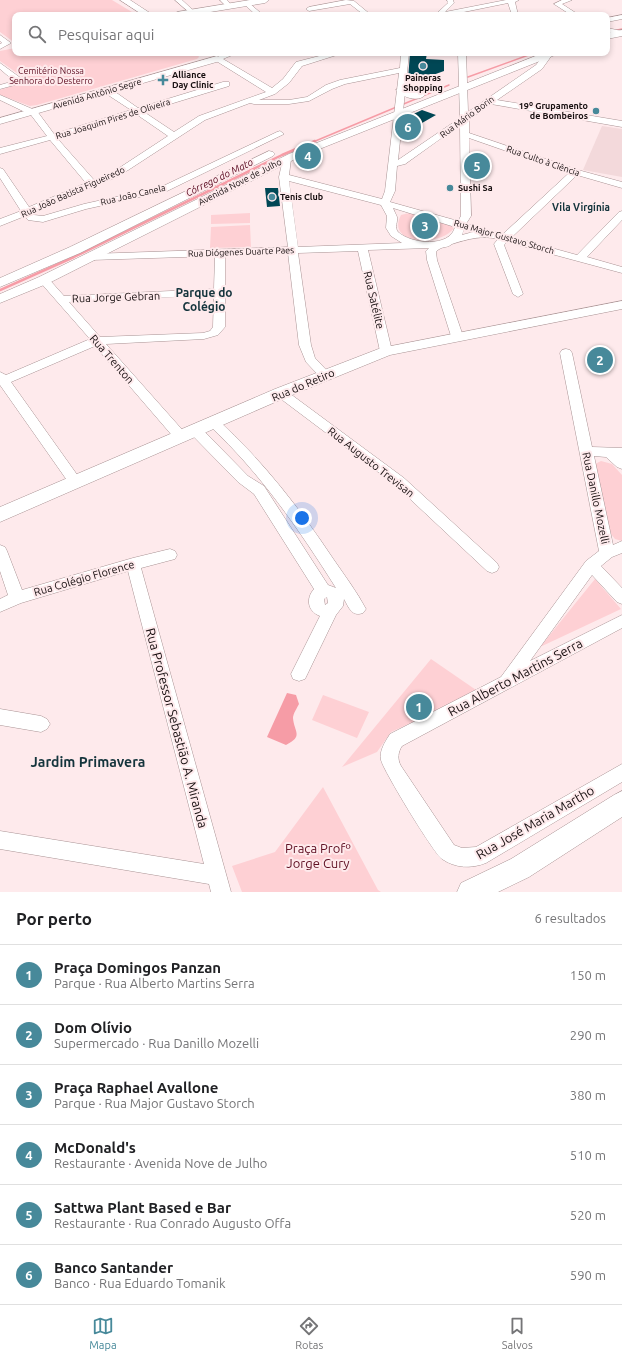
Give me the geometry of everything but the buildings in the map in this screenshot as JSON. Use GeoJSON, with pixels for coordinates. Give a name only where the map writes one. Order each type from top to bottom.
{"type":"FeatureCollection","features":[{"type":"Feature","properties":{"kind":"main road"},"geometry":{"type":"LineString","coordinates":[[121,0],[137,12]]}},
{"type":"Feature","properties":{"kind":"main road"},"geometry":{"type":"LineString","coordinates":[[121,0],[143,12]]}},
{"type":"Feature","properties":{"kind":"main road"},"geometry":{"type":"LineString","coordinates":[[192,12],[226,3],[246,3],[265,0]]}},
{"type":"Feature","properties":{"kind":"main road","name":"Avenida Antônio Segre"},"geometry":{"type":"LineString","coordinates":[[0,118],[108,91],[211,56]]}},
{"type":"Feature","properties":{"kind":"main road","name":"Avenida Antônio Segre"},"geometry":{"type":"LineString","coordinates":[[0,122],[32,111],[200,62],[211,56]]}},
{"type":"Feature","properties":{"kind":"main road","name":"Avenida Nove de Julho"},"geometry":{"type":"LineString","coordinates":[[0,282],[75,250],[273,152],[464,83],[528,58],[539,56]]}},
{"type":"Feature","properties":{"kind":"main road","name":"Avenida Nove de Julho"},"geometry":{"type":"LineString","coordinates":[[0,299],[44,280],[270,166],[400,105],[409,95],[420,95],[464,83]]}},
{"type":"Feature","properties":{"kind":"main road","name":"Rua do Retiro"},"geometry":{"type":"LineString","coordinates":[[0,515],[282,393],[386,351],[622,305]]}},
{"type":"Feature","properties":{"kind":"main road"},"geometry":{"type":"LineString","coordinates":[[470,892],[520,868],[622,803]]}},
{"type":"Feature","properties":{"kind":"main road"},"geometry":{"type":"LineString","coordinates":[[493,892],[520,868]]}},
{"type":"Feature","properties":{"kind":"street"},"geometry":{"type":"LineString","coordinates":[[178,0],[192,12]]}},
{"type":"Feature","properties":{"kind":"street"},"geometry":{"type":"LineString","coordinates":[[452,12],[514,0],[515,12]]}},
{"type":"Feature","properties":{"kind":"street"},"geometry":{"type":"LineString","coordinates":[[569,0],[557,4],[571,12]]}},
{"type":"Feature","properties":{"kind":"street"},"geometry":{"type":"LineString","coordinates":[[309,9],[350,1],[363,12]]}},
{"type":"Feature","properties":{"kind":"street"},"geometry":{"type":"LineString","coordinates":[[440,12],[450,2],[455,8],[467,9]]}},
{"type":"Feature","properties":{"kind":"street"},"geometry":{"type":"LineString","coordinates":[[246,3],[257,12]]}},
{"type":"Feature","properties":{"kind":"street"},"geometry":{"type":"LineString","coordinates":[[610,19],[622,17]]}},
{"type":"Feature","properties":{"kind":"street"},"geometry":{"type":"LineString","coordinates":[[0,37],[7,43],[2,46]]}},
{"type":"Feature","properties":{"kind":"street"},"geometry":{"type":"LineString","coordinates":[[211,56],[272,92],[286,81],[299,64],[328,56]]}},
{"type":"Feature","properties":{"kind":"street"},"geometry":{"type":"LineString","coordinates":[[298,56],[299,64]]}},
{"type":"Feature","properties":{"kind":"street"},"geometry":{"type":"LineString","coordinates":[[405,56],[394,164],[390,192],[385,203],[392,216],[390,228],[394,234],[400,238],[416,244],[436,245],[473,234],[494,235]]}},
{"type":"Feature","properties":{"kind":"street"},"geometry":{"type":"LineString","coordinates":[[457,336],[431,251],[436,245],[458,234],[460,225],[466,216],[462,56]]}},
{"type":"Feature","properties":{"kind":"street","name":"Rua Mário Borin"},"geometry":{"type":"LineString","coordinates":[[394,164],[402,162],[464,120],[539,67],[548,56]]}},
{"type":"Feature","properties":{"kind":"street"},"geometry":{"type":"LineString","coordinates":[[528,58],[539,67]]}},
{"type":"Feature","properties":{"kind":"street"},"geometry":{"type":"LineString","coordinates":[[0,64],[18,79],[16,83],[0,87]]}},
{"type":"Feature","properties":{"kind":"street"},"geometry":{"type":"LineString","coordinates":[[246,102],[289,102],[309,99],[329,87],[343,82],[403,70]]}},
{"type":"Feature","properties":{"kind":"street","name":"Rua Joaquim Pires de Oliveira"},"geometry":{"type":"LineString","coordinates":[[0,151],[52,137],[226,84]]}},
{"type":"Feature","properties":{"kind":"street"},"geometry":{"type":"LineString","coordinates":[[108,91],[174,136]]}},
{"type":"Feature","properties":{"kind":"street","name":"Rua João Batista Figueiredo"},"geometry":{"type":"LineString","coordinates":[[0,223],[116,174],[137,162],[202,118],[272,92]]}},
{"type":"Feature","properties":{"kind":"street"},"geometry":{"type":"LineString","coordinates":[[0,97],[32,111],[92,184]]}},
{"type":"Feature","properties":{"kind":"street"},"geometry":{"type":"LineString","coordinates":[[489,101],[622,124]]}},
{"type":"Feature","properties":{"kind":"street","name":"Rua João Canela"},"geometry":{"type":"LineString","coordinates":[[27,212],[31,218],[43,219],[84,206],[164,189],[280,134]]}},
{"type":"Feature","properties":{"kind":"street","name":"Rua Culto à Ciência"},"geometry":{"type":"LineString","coordinates":[[465,134],[576,172],[622,185]]}},
{"type":"Feature","properties":{"kind":"street"},"geometry":{"type":"LineString","coordinates":[[287,159],[284,177],[305,345],[310,359],[326,376]]}},
{"type":"Feature","properties":{"kind":"street"},"geometry":{"type":"LineString","coordinates":[[270,166],[284,177]]}},
{"type":"Feature","properties":{"kind":"street"},"geometry":{"type":"LineString","coordinates":[[0,172],[27,212]]}},
{"type":"Feature","properties":{"kind":"street"},"geometry":{"type":"LineString","coordinates":[[518,294],[500,250],[500,244],[576,172]]}},
{"type":"Feature","properties":{"kind":"street","name":"Rua Major Gustavo Storch"},"geometry":{"type":"LineString","coordinates":[[284,177],[411,210],[494,235],[622,270]]}},
{"type":"Feature","properties":{"kind":"street"},"geometry":{"type":"LineString","coordinates":[[392,216],[398,212],[411,210]]}},
{"type":"Feature","properties":{"kind":"street"},"geometry":{"type":"LineString","coordinates":[[580,258],[622,214]]}},
{"type":"Feature","properties":{"kind":"street"},"geometry":{"type":"LineString","coordinates":[[392,247],[398,243],[400,238]]}},
{"type":"Feature","properties":{"kind":"street","name":"Rua Diógenes Duarte Paes"},"geometry":{"type":"LineString","coordinates":[[91,257],[436,245]]}},
{"type":"Feature","properties":{"kind":"street","name":"Rua Satélite"},"geometry":{"type":"LineString","coordinates":[[362,248],[386,351]]}},
{"type":"Feature","properties":{"kind":"street"},"geometry":{"type":"LineString","coordinates":[[76,483],[2,379],[96,341],[204,336],[214,333],[219,327],[220,253]]}},
{"type":"Feature","properties":{"kind":"street","name":"Rua Trenton"},"geometry":{"type":"LineString","coordinates":[[44,280],[181,437]]}},
{"type":"Feature","properties":{"kind":"street","name":"Rua Jorge Gebran"},"geometry":{"type":"LineString","coordinates":[[61,299],[219,292]]}},
{"type":"Feature","properties":{"kind":"street","name":"Rua Danillo Mozelli"},"geometry":{"type":"LineString","coordinates":[[506,682],[591,565],[607,553],[566,353]]}},
{"type":"Feature","properties":{"kind":"street","name":"Rua Augusto Trevisan"},"geometry":{"type":"LineString","coordinates":[[282,393],[399,481],[492,567]]}},
{"type":"Feature","properties":{"kind":"street"},"geometry":{"type":"LineString","coordinates":[[214,423],[261,468],[287,501],[358,609]]}},
{"type":"Feature","properties":{"kind":"street"},"geometry":{"type":"LineString","coordinates":[[196,431],[243,479],[259,490],[324,592],[334,594],[338,599],[336,605],[331,609],[299,674]]}},
{"type":"Feature","properties":{"kind":"street"},"geometry":{"type":"LineString","coordinates":[[586,451],[616,452],[622,464]]}},
{"type":"Feature","properties":{"kind":"street"},"geometry":{"type":"LineString","coordinates":[[259,490],[274,485]]}},
{"type":"Feature","properties":{"kind":"street"},"geometry":{"type":"LineString","coordinates":[[607,553],[622,547]]}},
{"type":"Feature","properties":{"kind":"street"},"geometry":{"type":"LineString","coordinates":[[0,551],[17,598]]}},
{"type":"Feature","properties":{"kind":"street","name":"Rua Colégio Florence"},"geometry":{"type":"LineString","coordinates":[[0,606],[17,598],[133,564],[170,555]]}},
{"type":"Feature","properties":{"kind":"street","name":"Rua Professor Sebastião A. Miranda"},"geometry":{"type":"LineString","coordinates":[[133,564],[219,884]]}},
{"type":"Feature","properties":{"kind":"street"},"geometry":{"type":"LineString","coordinates":[[591,565],[622,598]]}},
{"type":"Feature","properties":{"kind":"street","name":"Rua Alberto Martins Serra"},"geometry":{"type":"LineString","coordinates":[[447,852],[391,764],[390,748],[396,740],[622,620]]}},
{"type":"Feature","properties":{"kind":"street"},"geometry":{"type":"LineString","coordinates":[[0,717],[41,724]]}},
{"type":"Feature","properties":{"kind":"street","name":"Rua José Maria Martho"},"geometry":{"type":"LineString","coordinates":[[447,852],[467,859],[479,856],[622,772]]}},
{"type":"Feature","properties":{"kind":"street"},"geometry":{"type":"LineString","coordinates":[[0,840],[219,884]]}},
{"type":"Feature","properties":{"kind":"shaded area"},"geometry":{"type":"Polygon","coordinates":[[[602,126],[622,129],[622,177],[583,170],[602,126]]]}},
{"type":"Feature","properties":{"kind":"shaded area"},"geometry":{"type":"Polygon","coordinates":[[[287,693],[296,695],[299,704],[293,718],[297,733],[295,739],[286,745],[267,737],[287,693]]]}},
{"type":"Feature","properties":{"kind":"green space","name":"Cemitério Nossa Senhora do Desterro"},"geometry":{"type":"Polygon","coordinates":[[[0,0],[112,0],[132,12],[12,12],[12,41],[0,32],[0,0]]]}},
{"type":"Feature","properties":{"kind":"green space","name":"Cemitério Nossa Senhora do Desterro"},"geometry":{"type":"Polygon","coordinates":[[[12,49],[12,56],[199,57],[197,59],[30,106],[0,95],[0,90],[28,81],[0,61],[0,51],[12,49]]]}},
{"type":"Feature","properties":{"kind":"green space"},"geometry":{"type":"Polygon","coordinates":[[[250,213],[250,223],[211,224],[211,215],[250,213]]]}},
{"type":"Feature","properties":{"kind":"green space"},"geometry":{"type":"Polygon","coordinates":[[[409,213],[448,224],[454,228],[447,234],[438,238],[417,240],[407,237],[401,232],[398,225],[401,215],[409,213]]]}},
{"type":"Feature","properties":{"kind":"green space"},"geometry":{"type":"Polygon","coordinates":[[[250,225],[251,247],[210,248],[211,227],[250,225]]]}},
{"type":"Feature","properties":{"kind":"green space"},"geometry":{"type":"Polygon","coordinates":[[[601,461],[612,464],[622,475],[622,541],[615,539],[611,534],[595,471],[595,464],[601,461]]]}},
{"type":"Feature","properties":{"kind":"green space"},"geometry":{"type":"Polygon","coordinates":[[[595,579],[621,609],[540,647],[595,579]]]}},
{"type":"Feature","properties":{"kind":"green space"},"geometry":{"type":"Polygon","coordinates":[[[431,659],[479,692],[391,732],[377,752],[342,767],[431,659]]]}},
{"type":"Feature","properties":{"kind":"green space"},"geometry":{"type":"Polygon","coordinates":[[[323,695],[369,712],[357,738],[312,720],[323,695]]]}},
{"type":"Feature","properties":{"kind":"green space","name":"Praça Profº Jorge Cury"},"geometry":{"type":"Polygon","coordinates":[[[323,787],[378,890],[381,892],[242,892],[232,866],[275,852],[323,787]]]}},
{"type":"Feature","properties":{"kind":"waterway","name":"Córrego do Mato"},"geometry":{"type":"LineString","coordinates":[[610,31],[622,29]]}},
{"type":"Feature","properties":{"kind":"waterway","name":"Córrego do Mato"},"geometry":{"type":"LineString","coordinates":[[468,77],[526,56]]}},
{"type":"Feature","properties":{"kind":"waterway","name":"Córrego do Mato"},"geometry":{"type":"LineString","coordinates":[[313,142],[449,85]]}},
{"type":"Feature","properties":{"kind":"waterway","name":"Córrego do Mato"},"geometry":{"type":"LineString","coordinates":[[0,290],[74,257],[282,155],[315,141]]}},
{"type":"Feature","properties":{"kind":"place","name":"Paineras Shopping"},"geometry":{"type":"Point","coordinates":[423,66]}},
{"type":"Feature","properties":{"kind":"place","name":"Alliance Day Clinic"},"geometry":{"type":"Point","coordinates":[163,80]}},
{"type":"Feature","properties":{"kind":"place","name":"19º Grupamento de Bombeiros"},"geometry":{"type":"Point","coordinates":[596,111]}},
{"type":"Feature","properties":{"kind":"place","name":"Banco Santander"},"geometry":{"type":"Point","coordinates":[408,127]}},
{"type":"Feature","properties":{"kind":"place","name":"McDonald's"},"geometry":{"type":"Point","coordinates":[308,156]}},
{"type":"Feature","properties":{"kind":"place","name":"Sattwa Plant Based e Bar"},"geometry":{"type":"Point","coordinates":[477,166]}},
{"type":"Feature","properties":{"kind":"place","name":"Sushi Sa"},"geometry":{"type":"Point","coordinates":[450,188]}},
{"type":"Feature","properties":{"kind":"place","name":"Tenis Club"},"geometry":{"type":"Point","coordinates":[272,197]}},
{"type":"Feature","properties":{"kind":"place","name":"Praça Raphael Avallone"},"geometry":{"type":"Point","coordinates":[425,226]}},
{"type":"Feature","properties":{"kind":"place","name":"Dom Olívio"},"geometry":{"type":"Point","coordinates":[600,360]}},
{"type":"Feature","properties":{"kind":"place","name":"Praça Domingos Panzan"},"geometry":{"type":"Point","coordinates":[419,707]}},
{"type":"Feature","properties":{"kind":"district","name":"Vila Virgínia"},"geometry":{"type":"Point","coordinates":[581,207]}},
{"type":"Feature","properties":{"kind":"district","name":"Parque do Colégio"},"geometry":{"type":"Point","coordinates":[204,300]}},
{"type":"Feature","properties":{"kind":"district","name":"Jardim Primavera"},"geometry":{"type":"Point","coordinates":[88,762]}}]}
